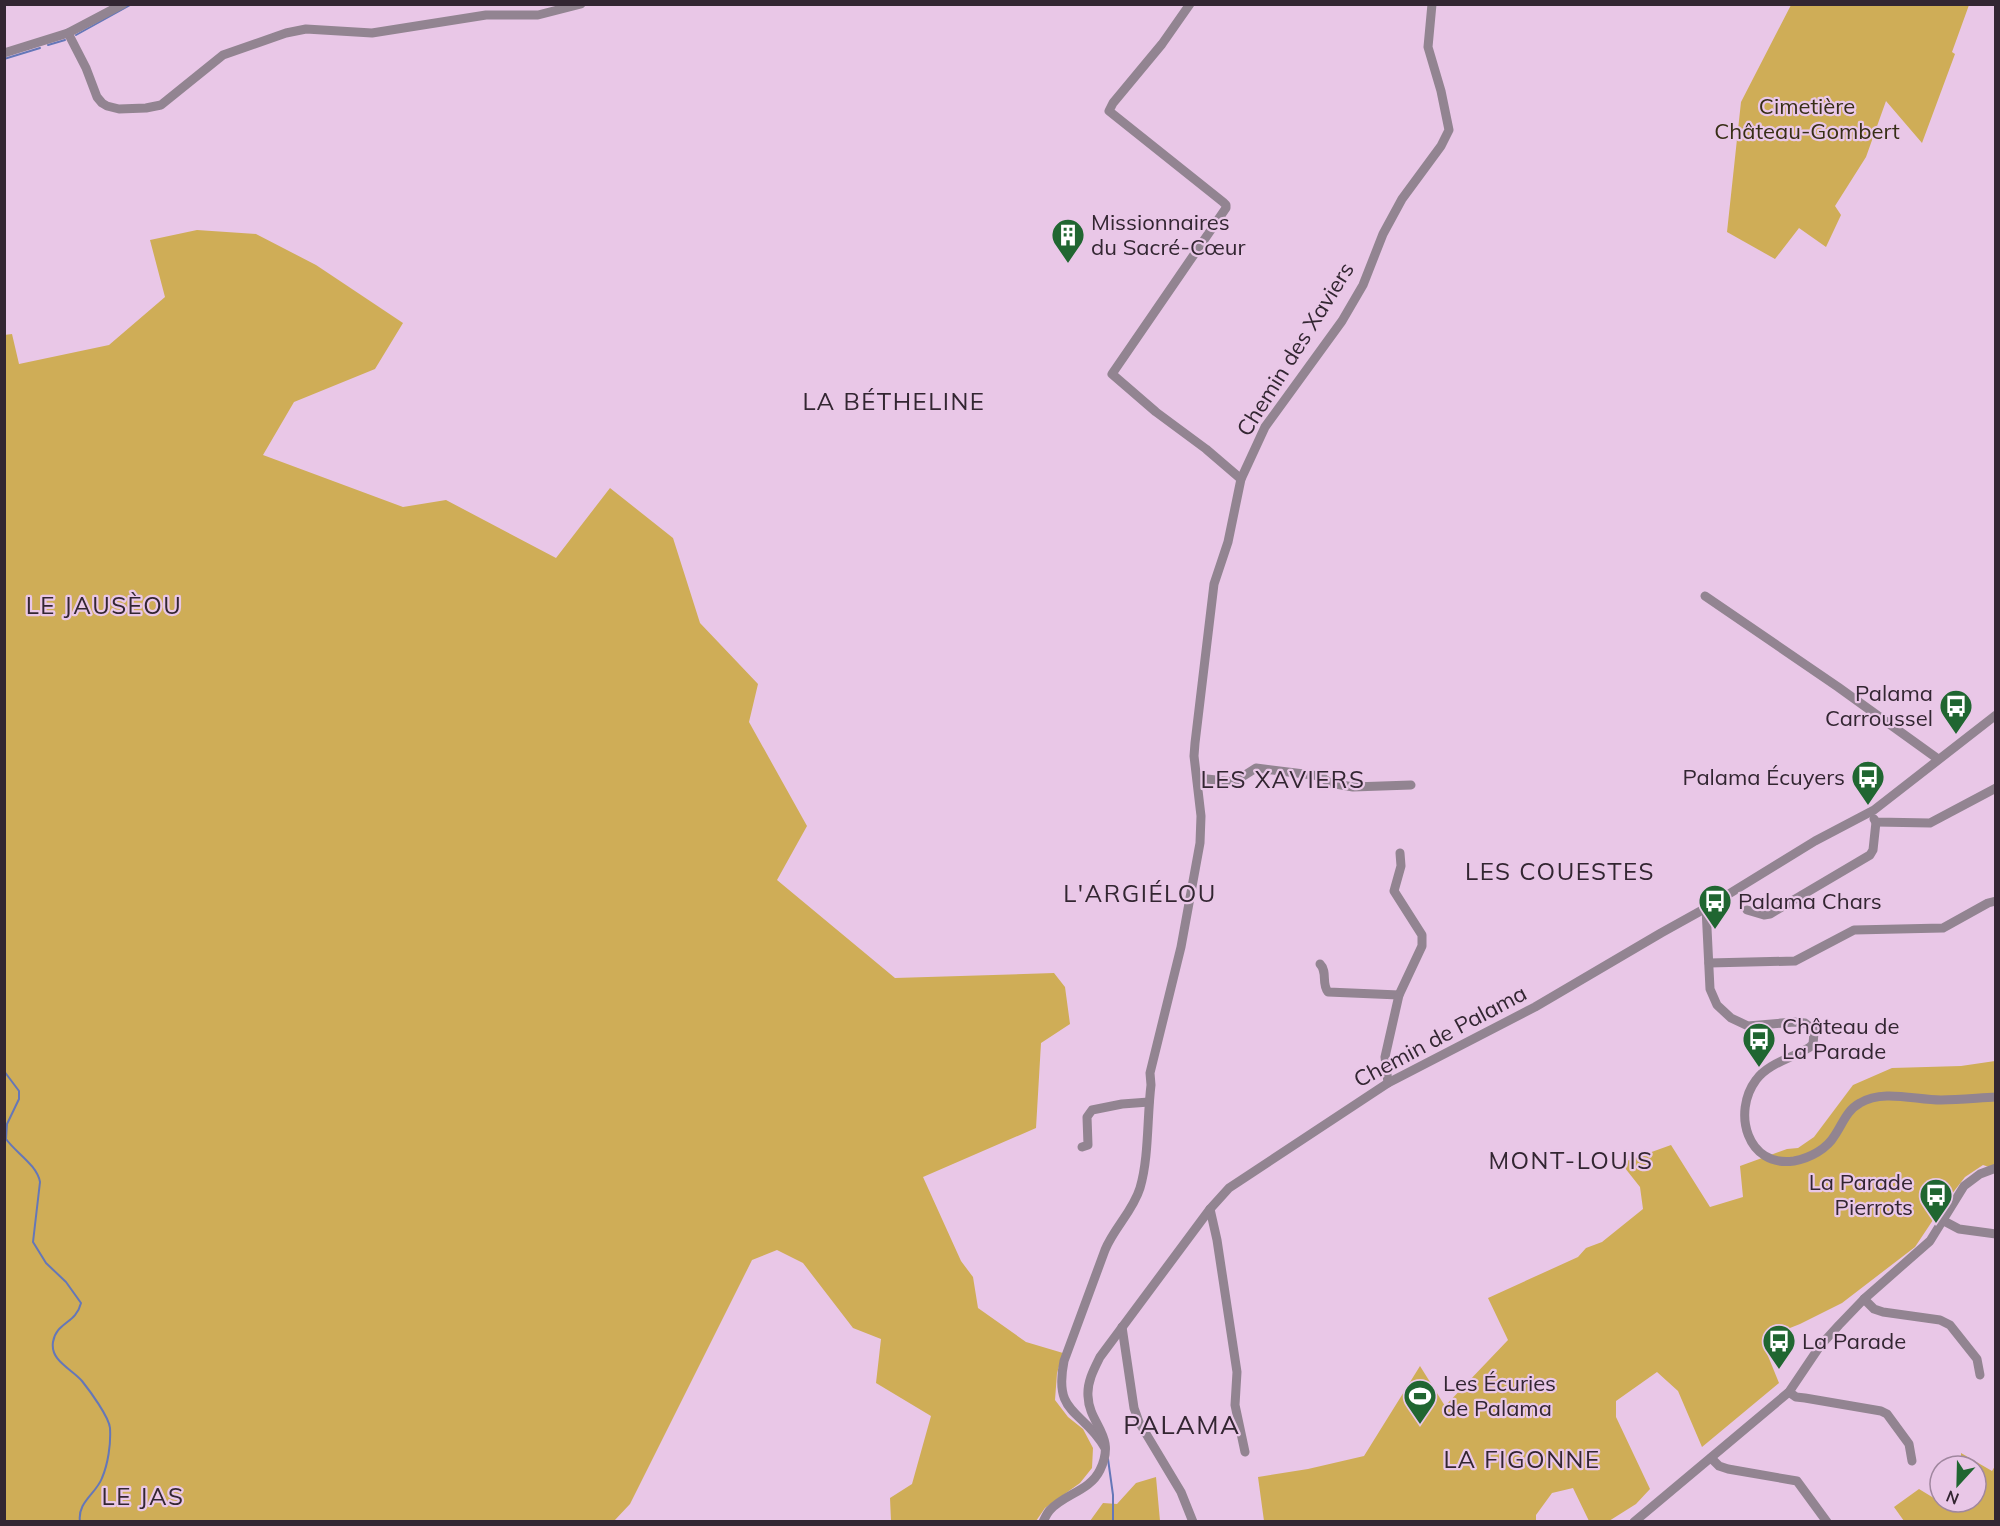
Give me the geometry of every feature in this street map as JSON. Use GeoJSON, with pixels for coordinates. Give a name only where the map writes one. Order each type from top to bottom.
{"type":"FeatureCollection","features":[{"type":"Feature","properties":{"kind":"street"},"geometry":{"type":"LineString","coordinates":[[4,53],[68,33],[107,8],[123,4]]}},
{"type":"Feature","properties":{"kind":"street"},"geometry":{"type":"LineString","coordinates":[[68,33],[86,68],[97,97],[102,103],[119,109],[146,108],[161,105],[223,55],[286,33],[306,29],[372,33],[486,15],[538,15],[581,4]]}},
{"type":"Feature","properties":{"kind":"street"},"geometry":{"type":"LineString","coordinates":[[1190,4],[1168,37],[1113,103],[1109,111],[1226,205],[1112,374],[1241,479]]}},
{"type":"Feature","properties":{"kind":"street","name":"Chemin des Xaviers"},"geometry":{"type":"LineString","coordinates":[[1105,1448],[1097,1434],[1064,1400],[1060,1379],[1064,1361],[1110,1237],[1124,1219],[1139,1191],[1143,1172],[1150,1073],[1181,947],[1200,843],[1201,816],[1195,749],[1214,584],[1228,542],[1241,479],[1265,427],[1342,321],[1363,285],[1383,234],[1402,199],[1441,146],[1449,130],[1441,91],[1428,47],[1432,4]]}},
{"type":"Feature","properties":{"kind":"street"},"geometry":{"type":"LineString","coordinates":[[1705,596],[1938,759]]}},
{"type":"Feature","properties":{"kind":"street","name":"Chemin de Palama"},"geometry":{"type":"LineString","coordinates":[[1105,1448],[1102,1430],[1092,1412],[1088,1397],[1089,1385],[1100,1357],[1210,1209],[1229,1188],[1388,1083],[1535,1007],[1706,908],[1815,841],[1869,812],[1995,715]]}},
{"type":"Feature","properties":{"kind":"street"},"geometry":{"type":"LineString","coordinates":[[1198,778],[1234,782],[1256,768],[1320,777],[1330,783],[1353,787],[1411,785]]}},
{"type":"Feature","properties":{"kind":"street"},"geometry":{"type":"LineString","coordinates":[[1876,822],[1930,823],[1995,788]]}},
{"type":"Feature","properties":{"kind":"street"},"geometry":{"type":"LineString","coordinates":[[1747,910],[1764,915],[1770,914],[1870,855],[1873,850],[1876,822],[1869,812]]}},
{"type":"Feature","properties":{"kind":"street"},"geometry":{"type":"LineString","coordinates":[[1388,1083],[1385,1058],[1399,995],[1422,946],[1422,935],[1394,891],[1401,866],[1400,853]]}},
{"type":"Feature","properties":{"kind":"street"},"geometry":{"type":"LineString","coordinates":[[1709,963],[1794,961],[1854,930],[1943,928],[1995,901]]}},
{"type":"Feature","properties":{"kind":"street"},"geometry":{"type":"LineString","coordinates":[[1706,908],[1710,988],[1713,1000],[1731,1018],[1748,1026],[1799,1022],[1809,1026],[1814,1033],[1813,1044],[1810,1047],[1764,1071],[1757,1078],[1746,1099],[1744,1117],[1746,1130],[1755,1147],[1767,1156],[1791,1161],[1813,1155],[1829,1143],[1858,1103],[1878,1096],[1943,1100],[1995,1097]]}},
{"type":"Feature","properties":{"kind":"street"},"geometry":{"type":"LineString","coordinates":[[1320,964],[1324,971],[1324,987],[1328,992],[1399,995]]}},
{"type":"Feature","properties":{"kind":"street"},"geometry":{"type":"LineString","coordinates":[[1082,1147],[1088,1145],[1087,1117],[1092,1110],[1149,1102]]}},
{"type":"Feature","properties":{"kind":"street"},"geometry":{"type":"LineString","coordinates":[[1634,1521],[1789,1392],[1820,1346],[1864,1299],[1930,1241],[1964,1186],[1980,1174],[1995,1167]]}},
{"type":"Feature","properties":{"kind":"street"},"geometry":{"type":"LineString","coordinates":[[1210,1209],[1217,1240],[1237,1372],[1235,1405],[1245,1452]]}},
{"type":"Feature","properties":{"kind":"street"},"geometry":{"type":"LineString","coordinates":[[1944,1221],[1959,1229],[1995,1234]]}},
{"type":"Feature","properties":{"kind":"street"},"geometry":{"type":"LineString","coordinates":[[1864,1299],[1882,1312],[1940,1320],[1950,1325],[1977,1359],[1980,1375]]}},
{"type":"Feature","properties":{"kind":"street"},"geometry":{"type":"LineString","coordinates":[[1122,1328],[1134,1408],[1139,1422],[1181,1492],[1193,1521]]}},
{"type":"Feature","properties":{"kind":"street"},"geometry":{"type":"LineString","coordinates":[[1789,1392],[1796,1397],[1881,1411],[1887,1414],[1909,1444],[1912,1461]]}},
{"type":"Feature","properties":{"kind":"street"},"geometry":{"type":"LineString","coordinates":[[1043,1521],[1049,1510],[1092,1481],[1100,1471],[1105,1448]]}},
{"type":"Feature","properties":{"kind":"street"},"geometry":{"type":"LineString","coordinates":[[1711,1458],[1719,1466],[1728,1469],[1797,1481],[1827,1521]]}},
{"type":"Feature","properties":{"kind":"green space","name":"Cimetière Château-Gombert"},"geometry":{"type":"Polygon","coordinates":[[[1791,5],[1969,5],[1952,52],[1955,54],[1922,143],[1886,101],[1866,157],[1835,206],[1841,215],[1826,247],[1799,228],[1775,259],[1727,232],[1741,102],[1791,5]]]}},
{"type":"Feature","properties":{"kind":"green space"},"geometry":{"type":"Polygon","coordinates":[[[197,230],[256,234],[316,265],[403,323],[375,369],[294,402],[263,455],[403,507],[446,500],[556,558],[610,488],[673,538],[700,623],[758,684],[749,722],[807,826],[777,880],[895,978],[1054,973],[1065,987],[1070,1024],[1041,1043],[1036,1128],[923,1177],[961,1261],[973,1277],[978,1308],[1026,1342],[1063,1353],[1057,1373],[1055,1400],[1068,1417],[1083,1429],[1093,1448],[1092,1468],[1080,1483],[1045,1508],[1036,1521],[891,1521],[890,1498],[912,1484],[931,1416],[876,1383],[881,1339],[853,1328],[803,1263],[777,1250],[752,1260],[630,1504],[614,1521],[5,1521],[4,335],[12,334],[19,364],[109,345],[165,297],[150,240],[197,230]]]}},
{"type":"Feature","properties":{"kind":"green space"},"geometry":{"type":"Polygon","coordinates":[[[1995,1061],[1995,1169],[1983,1165],[1965,1177],[1915,1247],[1842,1303],[1775,1334],[1771,1350],[1766,1351],[1779,1383],[1702,1447],[1678,1391],[1657,1372],[1616,1401],[1616,1417],[1650,1489],[1636,1504],[1609,1521],[1589,1521],[1573,1488],[1552,1493],[1536,1515],[1536,1521],[1264,1521],[1258,1477],[1308,1469],[1364,1456],[1420,1366],[1445,1406],[1508,1340],[1488,1298],[1578,1257],[1586,1248],[1602,1242],[1643,1209],[1640,1187],[1621,1163],[1671,1145],[1710,1207],[1743,1197],[1740,1166],[1787,1149],[1798,1148],[1814,1137],[1853,1085],[1892,1068],[1961,1066],[1995,1061]]]}},
{"type":"Feature","properties":{"kind":"green space"},"geometry":{"type":"Polygon","coordinates":[[[1995,1466],[1995,1521],[1904,1521],[1894,1507],[1919,1489],[1928,1494],[1928,1514],[1988,1514],[1988,1469],[1992,1471],[1995,1466]]]}},
{"type":"Feature","properties":{"kind":"green space"},"geometry":{"type":"Polygon","coordinates":[[[1156,1477],[1160,1521],[1090,1521],[1103,1503],[1117,1504],[1136,1483],[1156,1477]]]}},
{"type":"Feature","properties":{"kind":"waterway"},"geometry":{"type":"LineString","coordinates":[[76,35],[132,4]]}},
{"type":"Feature","properties":{"kind":"waterway"},"geometry":{"type":"LineString","coordinates":[[48,45],[65,40]]}},
{"type":"Feature","properties":{"kind":"waterway"},"geometry":{"type":"LineString","coordinates":[[4,59],[40,48]]}},
{"type":"Feature","properties":{"kind":"waterway"},"geometry":{"type":"LineString","coordinates":[[4,1071],[19,1091],[19,1099],[7,1124],[6,1139],[35,1170],[40,1182],[33,1242],[46,1263],[66,1282],[81,1303],[75,1315],[58,1330],[53,1349],[58,1360],[90,1391],[103,1411],[110,1428],[109,1454],[104,1472],[99,1484],[81,1509],[80,1522]]}},
{"type":"Feature","properties":{"kind":"waterway"},"geometry":{"type":"LineString","coordinates":[[1108,1459],[1113,1495],[1113,1522]]}},
{"type":"Feature","properties":{"kind":"place","name":"Missionnaires du Sacré-Cœur"},"geometry":{"type":"Point","coordinates":[1068,264]}},
{"type":"Feature","properties":{"kind":"place","name":"Palama Carroussel"},"geometry":{"type":"Point","coordinates":[1956,735]}},
{"type":"Feature","properties":{"kind":"place","name":"Palama Écuyers"},"geometry":{"type":"Point","coordinates":[1868,806]}},
{"type":"Feature","properties":{"kind":"place","name":"Palama Chars"},"geometry":{"type":"Point","coordinates":[1715,930]}},
{"type":"Feature","properties":{"kind":"place","name":"Château de La Parade"},"geometry":{"type":"Point","coordinates":[1759,1068]}},
{"type":"Feature","properties":{"kind":"place","name":"La Parade Pierrots"},"geometry":{"type":"Point","coordinates":[1936,1224]}},
{"type":"Feature","properties":{"kind":"place","name":"La Parade"},"geometry":{"type":"Point","coordinates":[1779,1370]}},
{"type":"Feature","properties":{"kind":"place","name":"Les Écuries de Palama"},"geometry":{"type":"Point","coordinates":[1420,1425]}},
{"type":"Feature","properties":{"kind":"district","name":"LA BÉTHELINE"},"geometry":{"type":"Point","coordinates":[894,401]}},
{"type":"Feature","properties":{"kind":"district","name":"LE JAUSÈOU"},"geometry":{"type":"Point","coordinates":[104,605]}},
{"type":"Feature","properties":{"kind":"district","name":"LES XAVIERS"},"geometry":{"type":"Point","coordinates":[1283,779]}},
{"type":"Feature","properties":{"kind":"district","name":"LES COUESTES"},"geometry":{"type":"Point","coordinates":[1560,871]}},
{"type":"Feature","properties":{"kind":"district","name":"L'ARGIÉLOU"},"geometry":{"type":"Point","coordinates":[1140,893]}},
{"type":"Feature","properties":{"kind":"district","name":"MONT-LOUIS"},"geometry":{"type":"Point","coordinates":[1571,1160]}},
{"type":"Feature","properties":{"kind":"district","name":"PALAMA"},"geometry":{"type":"Point","coordinates":[1182,1424]}},
{"type":"Feature","properties":{"kind":"district","name":"LA FIGONNE"},"geometry":{"type":"Point","coordinates":[1522,1459]}},
{"type":"Feature","properties":{"kind":"district","name":"LE JAS"},"geometry":{"type":"Point","coordinates":[143,1496]}}]}
